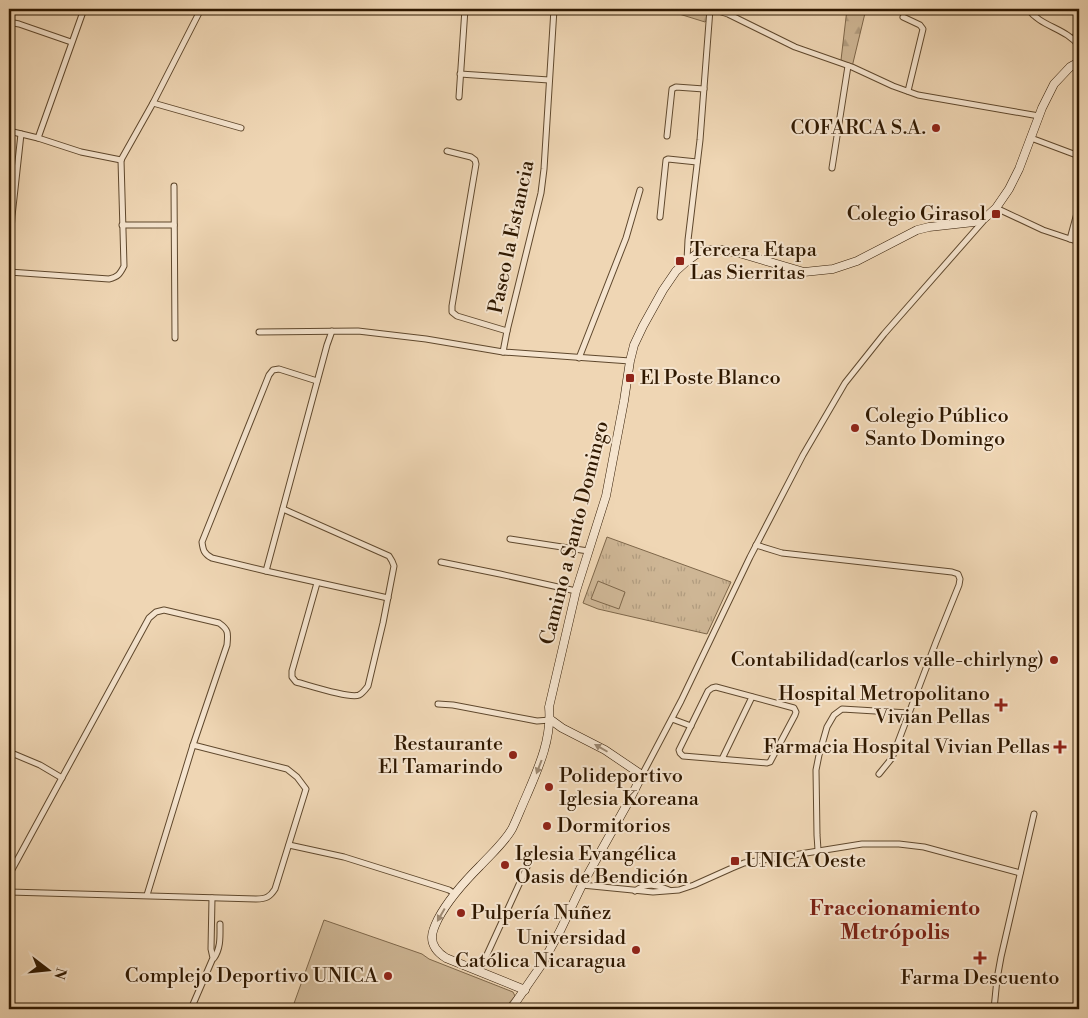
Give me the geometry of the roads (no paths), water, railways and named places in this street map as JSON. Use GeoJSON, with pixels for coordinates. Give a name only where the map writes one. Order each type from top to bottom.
{"type":"FeatureCollection","features":[{"type":"Feature","properties":{"kind":"street"},"geometry":{"type":"LineString","coordinates":[[38,138],[84,9]]}},
{"type":"Feature","properties":{"kind":"street"},"geometry":{"type":"LineString","coordinates":[[9,272],[109,280],[116,278],[121,273],[124,266],[121,160],[153,103],[201,9]]}},
{"type":"Feature","properties":{"kind":"street"},"geometry":{"type":"LineString","coordinates":[[459,97],[465,9]]}},
{"type":"Feature","properties":{"kind":"street","name":"Paseo la Estancia"},"geometry":{"type":"LineString","coordinates":[[503,352],[506,331],[541,193],[554,9]]}},
{"type":"Feature","properties":{"kind":"street"},"geometry":{"type":"LineString","coordinates":[[687,261],[711,9],[728,14],[794,47],[848,66],[918,95],[1039,116]]}},
{"type":"Feature","properties":{"kind":"street"},"geometry":{"type":"LineString","coordinates":[[1028,9],[1036,18],[1074,39],[1079,46]]}},
{"type":"Feature","properties":{"kind":"street"},"geometry":{"type":"LineString","coordinates":[[903,16],[920,25],[923,29],[908,91]]}},
{"type":"Feature","properties":{"kind":"street"},"geometry":{"type":"LineString","coordinates":[[9,22],[71,42]]}},
{"type":"Feature","properties":{"kind":"street"},"geometry":{"type":"LineString","coordinates":[[1074,39],[1079,29]]}},
{"type":"Feature","properties":{"kind":"street","name":"Camino a Santo Domingo"},"geometry":{"type":"LineString","coordinates":[[525,990],[446,958],[434,948],[432,937],[441,913],[455,894],[504,842],[512,829],[540,765],[548,734],[550,707],[576,591],[606,496],[634,345],[663,290],[687,261],[698,253],[707,250],[739,253],[804,272],[833,269],[857,260],[917,230],[974,222],[986,217],[996,208],[1020,169],[1042,108],[1054,84],[1070,67],[1079,62]]}},
{"type":"Feature","properties":{"kind":"street"},"geometry":{"type":"LineString","coordinates":[[832,168],[848,66]]}},
{"type":"Feature","properties":{"kind":"street"},"geometry":{"type":"LineString","coordinates":[[460,74],[549,80]]}},
{"type":"Feature","properties":{"kind":"street"},"geometry":{"type":"LineString","coordinates":[[667,136],[672,89],[676,87],[704,89]]}},
{"type":"Feature","properties":{"kind":"street"},"geometry":{"type":"LineString","coordinates":[[153,103],[241,128]]}},
{"type":"Feature","properties":{"kind":"street"},"geometry":{"type":"LineString","coordinates":[[9,131],[81,152],[121,160]]}},
{"type":"Feature","properties":{"kind":"street"},"geometry":{"type":"LineString","coordinates":[[9,262],[10,216],[21,134]]}},
{"type":"Feature","properties":{"kind":"street"},"geometry":{"type":"LineString","coordinates":[[1031,138],[1079,156]]}},
{"type":"Feature","properties":{"kind":"street"},"geometry":{"type":"LineString","coordinates":[[447,151],[471,157],[475,160],[476,164],[452,312],[456,316],[506,331]]}},
{"type":"Feature","properties":{"kind":"street"},"geometry":{"type":"LineString","coordinates":[[660,217],[666,160],[697,162]]}},
{"type":"Feature","properties":{"kind":"street"},"geometry":{"type":"LineString","coordinates":[[174,186],[175,338]]}},
{"type":"Feature","properties":{"kind":"street"},"geometry":{"type":"LineString","coordinates":[[579,358],[626,238],[640,190]]}},
{"type":"Feature","properties":{"kind":"street"},"geometry":{"type":"LineString","coordinates":[[1070,239],[1079,206]]}},
{"type":"Feature","properties":{"kind":"street"},"geometry":{"type":"LineString","coordinates":[[996,208],[1043,230],[1079,242]]}},
{"type":"Feature","properties":{"kind":"street"},"geometry":{"type":"LineString","coordinates":[[511,1009],[542,964],[560,931],[582,886],[672,719],[756,546],[803,455],[845,383],[884,334],[986,217]]}},
{"type":"Feature","properties":{"kind":"street"},"geometry":{"type":"LineString","coordinates":[[122,225],[174,225]]}},
{"type":"Feature","properties":{"kind":"street"},"geometry":{"type":"LineString","coordinates":[[266,572],[332,331]]}},
{"type":"Feature","properties":{"kind":"street"},"geometry":{"type":"LineString","coordinates":[[259,332],[358,331],[417,338],[503,352],[630,361]]}},
{"type":"Feature","properties":{"kind":"street"},"geometry":{"type":"LineString","coordinates":[[317,381],[279,368],[273,370],[269,375],[202,542],[203,550],[206,555],[212,558],[266,572],[388,598]]}},
{"type":"Feature","properties":{"kind":"street"},"geometry":{"type":"LineString","coordinates":[[283,508],[388,556],[394,566],[383,624],[368,686],[357,696],[296,682],[292,677],[292,671],[317,582]]}},
{"type":"Feature","properties":{"kind":"street"},"geometry":{"type":"LineString","coordinates":[[510,539],[588,551]]}},
{"type":"Feature","properties":{"kind":"street"},"geometry":{"type":"LineString","coordinates":[[756,546],[782,553],[958,574],[960,579],[959,585],[892,758],[879,774]]}},
{"type":"Feature","properties":{"kind":"street"},"geometry":{"type":"LineString","coordinates":[[441,562],[576,591]]}},
{"type":"Feature","properties":{"kind":"street"},"geometry":{"type":"LineString","coordinates":[[9,875],[149,618],[156,612],[164,610],[219,623],[226,628],[228,634],[227,645],[193,745],[146,896]]}},
{"type":"Feature","properties":{"kind":"street"},"geometry":{"type":"LineString","coordinates":[[712,688],[752,697],[793,707],[796,712],[796,716],[770,762],[681,755],[679,750],[708,692],[712,688]]}},
{"type":"Feature","properties":{"kind":"street"},"geometry":{"type":"LineString","coordinates":[[722,759],[752,697]]}},
{"type":"Feature","properties":{"kind":"street"},"geometry":{"type":"LineString","coordinates":[[438,704],[452,704],[537,721],[550,720],[605,750],[642,775]]}},
{"type":"Feature","properties":{"kind":"street"},"geometry":{"type":"LineString","coordinates":[[818,850],[816,770],[818,755],[827,727],[834,715],[842,709],[909,713]]}},
{"type":"Feature","properties":{"kind":"street"},"geometry":{"type":"LineString","coordinates":[[672,719],[691,726]]}},
{"type":"Feature","properties":{"kind":"street"},"geometry":{"type":"LineString","coordinates":[[9,892],[256,899],[268,898],[272,895],[306,789],[298,777],[287,769],[193,745]]}},
{"type":"Feature","properties":{"kind":"street"},"geometry":{"type":"LineString","coordinates":[[9,752],[40,765],[62,778]]}},
{"type":"Feature","properties":{"kind":"street"},"geometry":{"type":"LineString","coordinates":[[994,1009],[996,979],[1034,814]]}},
{"type":"Feature","properties":{"kind":"street"},"geometry":{"type":"LineString","coordinates":[[582,886],[653,892],[679,890],[744,863],[862,844],[913,845],[1020,873]]}},
{"type":"Feature","properties":{"kind":"street"},"geometry":{"type":"LineString","coordinates":[[289,845],[344,857],[449,890],[455,894]]}},
{"type":"Feature","properties":{"kind":"street"},"geometry":{"type":"LineString","coordinates":[[479,972],[527,867]]}},
{"type":"Feature","properties":{"kind":"street"},"geometry":{"type":"LineString","coordinates":[[212,898],[211,950],[213,958]]}},
{"type":"Feature","properties":{"kind":"street"},"geometry":{"type":"LineString","coordinates":[[191,1009],[219,948],[220,924]]}},
{"type":"Feature","properties":{"kind":"place","name":"COFARCA S.A."},"geometry":{"type":"Point","coordinates":[936,128]}},
{"type":"Feature","properties":{"kind":"place","name":"Colegio Girasol"},"geometry":{"type":"Point","coordinates":[996,214]}},
{"type":"Feature","properties":{"kind":"place","name":"Tercera Etapa Las Sierritas"},"geometry":{"type":"Point","coordinates":[680,261]}},
{"type":"Feature","properties":{"kind":"place","name":"El Poste Blanco"},"geometry":{"type":"Point","coordinates":[630,378]}},
{"type":"Feature","properties":{"kind":"place","name":"Colegio Público Santo Domingo"},"geometry":{"type":"Point","coordinates":[855,428]}},
{"type":"Feature","properties":{"kind":"place","name":"Contabilidad(carlos valle-chirlyng)"},"geometry":{"type":"Point","coordinates":[1054,660]}},
{"type":"Feature","properties":{"kind":"place","name":"Hospital Metropolitano Vivian Pellas"},"geometry":{"type":"Point","coordinates":[1001,705]}},
{"type":"Feature","properties":{"kind":"place","name":"Farmacia Hospital Vivian Pellas"},"geometry":{"type":"Point","coordinates":[1060,747]}},
{"type":"Feature","properties":{"kind":"place","name":"Restaurante El Tamarindo"},"geometry":{"type":"Point","coordinates":[513,755]}},
{"type":"Feature","properties":{"kind":"place","name":"Polideportivo Iglesia Koreana"},"geometry":{"type":"Point","coordinates":[549,787]}},
{"type":"Feature","properties":{"kind":"place","name":"Dormitorios"},"geometry":{"type":"Point","coordinates":[547,826]}},
{"type":"Feature","properties":{"kind":"place","name":"UNICA Oeste"},"geometry":{"type":"Point","coordinates":[735,861]}},
{"type":"Feature","properties":{"kind":"place","name":"Iglesia Evangélica Oasis de Bendición"},"geometry":{"type":"Point","coordinates":[505,865]}},
{"type":"Feature","properties":{"kind":"place","name":"Pulpería Nuñez"},"geometry":{"type":"Point","coordinates":[461,913]}},
{"type":"Feature","properties":{"kind":"place","name":"Universidad Católica Nicaragua"},"geometry":{"type":"Point","coordinates":[636,950]}},
{"type":"Feature","properties":{"kind":"place","name":"Farma Descuento"},"geometry":{"type":"Point","coordinates":[980,958]}},
{"type":"Feature","properties":{"kind":"place","name":"Complejo Deportivo UNICA"},"geometry":{"type":"Point","coordinates":[388,976]}},
{"type":"Feature","properties":{"kind":"district","name":"Fraccionamiento Metrópolis"},"geometry":{"type":"Point","coordinates":[895,921]}}]}
